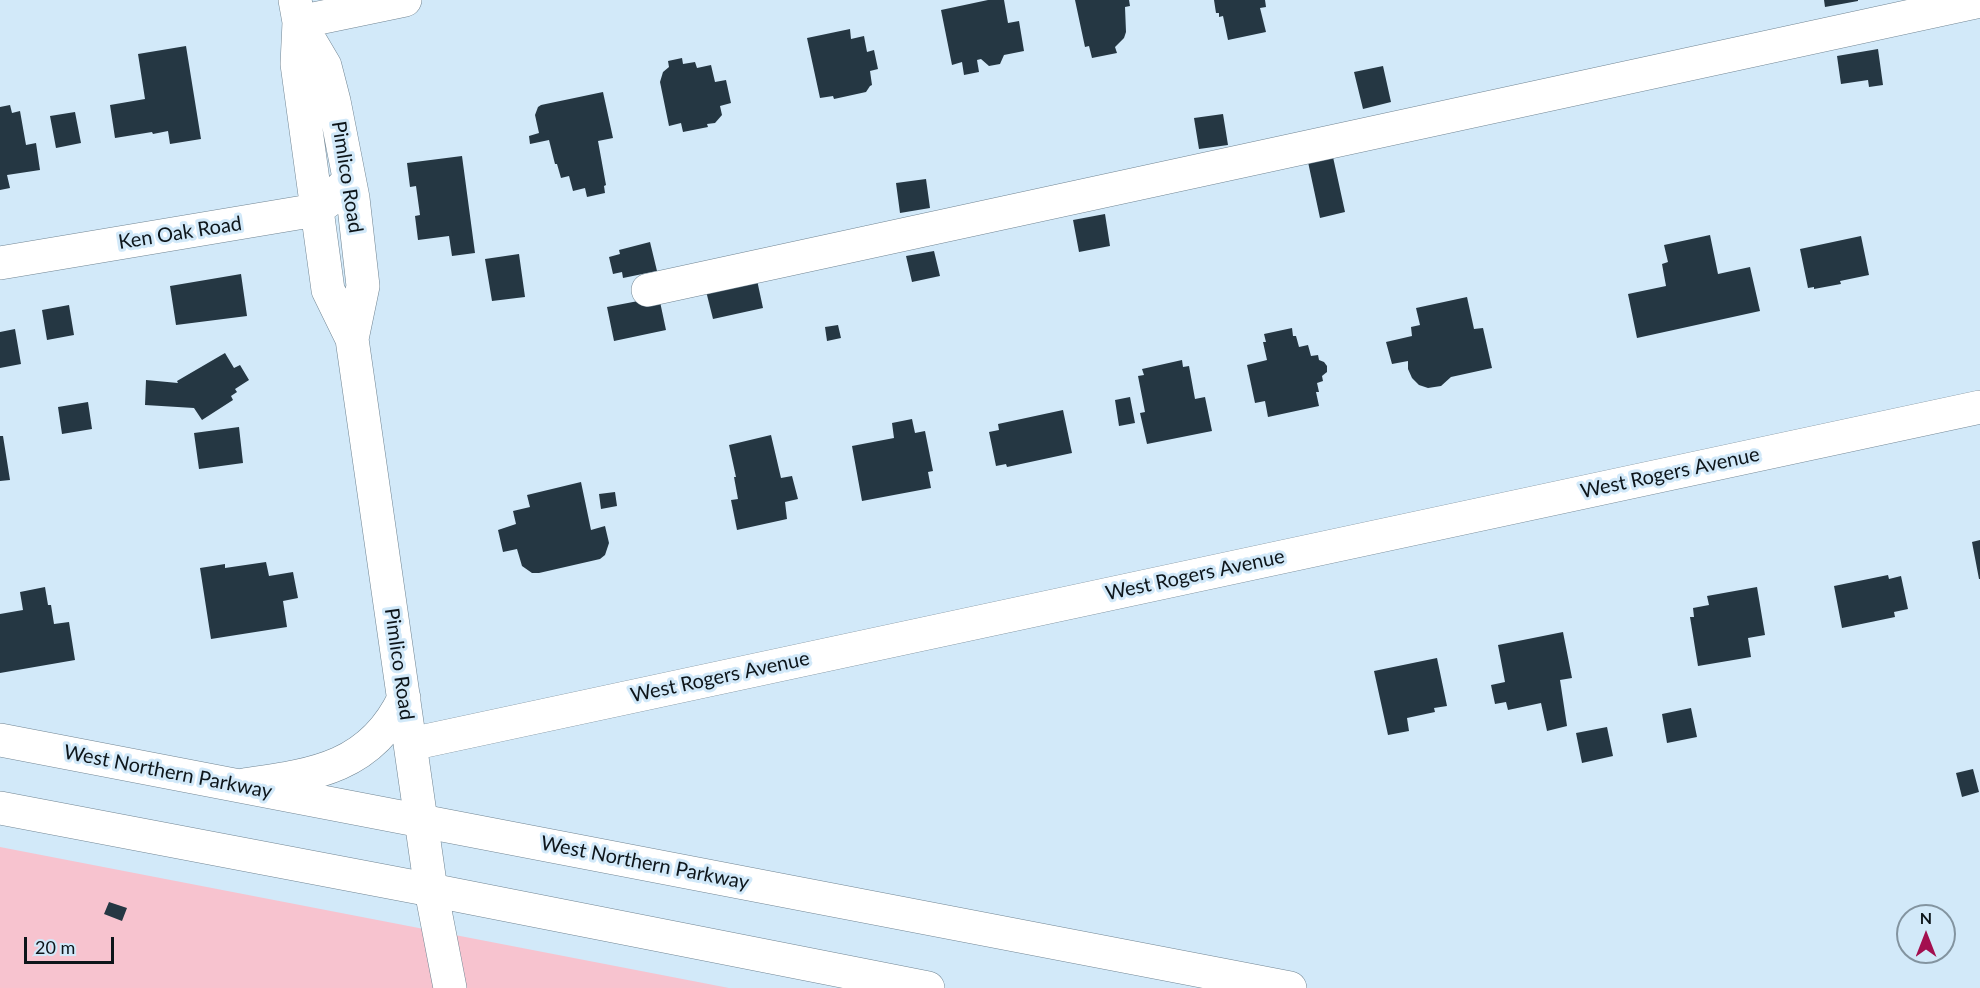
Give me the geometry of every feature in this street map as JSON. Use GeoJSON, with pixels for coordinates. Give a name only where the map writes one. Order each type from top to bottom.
{"type":"FeatureCollection","features":[{"type":"Feature","properties":{"kind":"street"},"geometry":{"type":"LineString","coordinates":[[297,11],[405,0]]}},
{"type":"Feature","properties":{"kind":"street"},"geometry":{"type":"LineString","coordinates":[[648,290],[1980,1]]}},
{"type":"Feature","properties":{"kind":"street","name":"Pimlico Road"},"geometry":{"type":"LineString","coordinates":[[297,11],[325,66],[353,198],[363,286],[352,339]]}},
{"type":"Feature","properties":{"kind":"street","name":"Pimlico Road"},"geometry":{"type":"LineString","coordinates":[[297,11],[297,64],[328,290],[352,339],[431,890],[450,988]]}},
{"type":"Feature","properties":{"kind":"street"},"geometry":{"type":"LineString","coordinates":[[316,210],[332,198],[348,181]]}},
{"type":"Feature","properties":{"kind":"street","name":"Ken Oak Road"},"geometry":{"type":"LineString","coordinates":[[0,263],[316,210]]}},
{"type":"Feature","properties":{"kind":"street","name":"West Rogers Avenue"},"geometry":{"type":"LineString","coordinates":[[411,744],[1980,406]]}},
{"type":"Feature","properties":{"kind":"street"},"geometry":{"type":"LineString","coordinates":[[237,786],[293,777],[352,758],[379,737],[404,698]]}},
{"type":"Feature","properties":{"kind":"street","name":"West Northern Parkway"},"geometry":{"type":"LineString","coordinates":[[0,740],[1290,988]]}},
{"type":"Feature","properties":{"kind":"street"},"geometry":{"type":"LineString","coordinates":[[0,808],[928,988]]}},
{"type":"Feature","properties":{"kind":"shaded area"},"geometry":{"type":"Polygon","coordinates":[[[0,847],[729,988],[0,988],[0,847]]]}},
{"type":"Feature","properties":{"kind":"building"},"geometry":{"type":"Polygon","coordinates":[[[988,0],[1004,0],[1008,23],[1019,21],[1024,51],[1004,55],[1000,64],[989,66],[981,59],[977,60],[979,72],[964,75],[962,62],[952,65],[941,10],[988,0]]]}},
{"type":"Feature","properties":{"kind":"building"},"geometry":{"type":"Polygon","coordinates":[[[1075,0],[1129,0],[1130,6],[1125,7],[1126,32],[1124,38],[1115,47],[1117,53],[1092,58],[1089,46],[1085,47],[1075,0]]]}},
{"type":"Feature","properties":{"kind":"building"},"geometry":{"type":"Polygon","coordinates":[[[1214,0],[1265,0],[1266,7],[1260,8],[1266,32],[1228,40],[1223,16],[1219,17],[1219,13],[1216,13],[1214,0]]]}},
{"type":"Feature","properties":{"kind":"building"},"geometry":{"type":"Polygon","coordinates":[[[1824,0],[1858,0],[1858,1],[1825,7],[1824,0]]]}},
{"type":"Feature","properties":{"kind":"building"},"geometry":{"type":"Polygon","coordinates":[[[850,29],[851,39],[864,36],[867,52],[874,50],[878,69],[870,71],[872,85],[866,92],[834,99],[833,96],[820,98],[807,38],[850,29]]]}},
{"type":"Feature","properties":{"kind":"building"},"geometry":{"type":"Polygon","coordinates":[[[186,46],[201,139],[170,144],[168,131],[115,138],[110,105],[145,99],[138,54],[186,46]]]}},
{"type":"Feature","properties":{"kind":"building"},"geometry":{"type":"Polygon","coordinates":[[[1878,49],[1883,85],[1869,87],[1868,80],[1841,84],[1837,56],[1878,49]]]}},
{"type":"Feature","properties":{"kind":"building"},"geometry":{"type":"Polygon","coordinates":[[[682,58],[683,64],[695,62],[697,68],[711,65],[715,82],[726,80],[731,103],[720,106],[722,115],[715,123],[707,124],[708,127],[683,132],[681,123],[669,126],[660,82],[663,72],[669,67],[668,61],[682,58]]]}},
{"type":"Feature","properties":{"kind":"building"},"geometry":{"type":"Polygon","coordinates":[[[1383,66],[1391,102],[1363,109],[1354,72],[1383,66]]]}},
{"type":"Feature","properties":{"kind":"building"},"geometry":{"type":"Polygon","coordinates":[[[603,92],[613,138],[598,141],[606,185],[604,186],[605,193],[587,197],[585,188],[573,191],[569,176],[561,178],[549,140],[530,144],[529,136],[539,133],[535,115],[541,105],[603,92]]]}},
{"type":"Feature","properties":{"kind":"building"},"geometry":{"type":"Polygon","coordinates":[[[10,105],[12,113],[20,111],[26,145],[36,143],[40,170],[7,175],[10,188],[0,190],[0,107],[10,105]]]}},
{"type":"Feature","properties":{"kind":"building"},"geometry":{"type":"Polygon","coordinates":[[[75,112],[81,143],[56,148],[50,116],[75,112]]]}},
{"type":"Feature","properties":{"kind":"building"},"geometry":{"type":"Polygon","coordinates":[[[1223,114],[1228,145],[1199,149],[1194,118],[1223,114]]]}},
{"type":"Feature","properties":{"kind":"building"},"geometry":{"type":"Polygon","coordinates":[[[462,156],[475,253],[452,256],[449,236],[418,240],[415,216],[420,215],[416,186],[410,187],[407,163],[462,156]]]}},
{"type":"Feature","properties":{"kind":"building"},"geometry":{"type":"Polygon","coordinates":[[[1333,157],[1345,212],[1320,218],[1308,162],[1333,157]]]}},
{"type":"Feature","properties":{"kind":"building"},"geometry":{"type":"Polygon","coordinates":[[[926,179],[930,208],[900,213],[896,183],[926,179]]]}},
{"type":"Feature","properties":{"kind":"building"},"geometry":{"type":"Polygon","coordinates":[[[1105,214],[1110,246],[1079,252],[1073,220],[1105,214]]]}},
{"type":"Feature","properties":{"kind":"building"},"geometry":{"type":"Polygon","coordinates":[[[1710,235],[1718,274],[1750,267],[1760,311],[1637,338],[1628,294],[1666,286],[1662,264],[1668,262],[1664,245],[1710,235]]]}},
{"type":"Feature","properties":{"kind":"building"},"geometry":{"type":"Polygon","coordinates":[[[1861,236],[1869,275],[1840,281],[1841,284],[1808,288],[1800,249],[1861,236]]]}},
{"type":"Feature","properties":{"kind":"building"},"geometry":{"type":"Polygon","coordinates":[[[650,242],[657,271],[623,278],[622,272],[613,274],[609,257],[620,254],[619,250],[650,242]]]}},
{"type":"Feature","properties":{"kind":"building"},"geometry":{"type":"Polygon","coordinates":[[[934,251],[940,276],[912,282],[906,256],[934,251]]]}},
{"type":"Feature","properties":{"kind":"building"},"geometry":{"type":"Polygon","coordinates":[[[519,254],[525,297],[492,301],[485,259],[519,254]]]}},
{"type":"Feature","properties":{"kind":"building"},"geometry":{"type":"Polygon","coordinates":[[[241,274],[247,316],[176,325],[170,286],[241,274]]]}},
{"type":"Feature","properties":{"kind":"building"},"geometry":{"type":"Polygon","coordinates":[[[757,280],[763,308],[713,319],[706,291],[757,280]]]}},
{"type":"Feature","properties":{"kind":"building"},"geometry":{"type":"Polygon","coordinates":[[[659,297],[666,330],[614,341],[607,307],[659,297]]]}},
{"type":"Feature","properties":{"kind":"building"},"geometry":{"type":"Polygon","coordinates":[[[1467,297],[1474,329],[1483,328],[1492,368],[1451,377],[1441,386],[1428,388],[1419,385],[1412,378],[1408,369],[1408,361],[1392,364],[1386,342],[1412,336],[1411,327],[1420,325],[1416,308],[1467,297]]]}},
{"type":"Feature","properties":{"kind":"building"},"geometry":{"type":"Polygon","coordinates":[[[69,305],[74,335],[47,340],[42,310],[69,305]]]}},
{"type":"Feature","properties":{"kind":"building"},"geometry":{"type":"Polygon","coordinates":[[[838,325],[841,338],[827,341],[825,327],[838,325]]]}},
{"type":"Feature","properties":{"kind":"building"},"geometry":{"type":"Polygon","coordinates":[[[1292,328],[1293,336],[1296,336],[1299,347],[1308,345],[1311,356],[1318,355],[1319,360],[1327,366],[1327,372],[1322,376],[1323,381],[1317,383],[1319,406],[1268,417],[1265,401],[1255,403],[1247,365],[1267,360],[1263,342],[1266,342],[1264,334],[1292,328]]]}},
{"type":"Feature","properties":{"kind":"building"},"geometry":{"type":"Polygon","coordinates":[[[15,329],[21,364],[0,368],[0,332],[15,329]]]}},
{"type":"Feature","properties":{"kind":"building"},"geometry":{"type":"Polygon","coordinates":[[[225,353],[234,368],[240,365],[249,380],[235,389],[237,392],[231,396],[233,400],[202,420],[194,408],[145,405],[146,380],[178,383],[177,381],[225,353]]]}},
{"type":"Feature","properties":{"kind":"building"},"geometry":{"type":"Polygon","coordinates":[[[1182,360],[1183,367],[1189,366],[1195,399],[1205,397],[1212,431],[1147,444],[1140,413],[1145,412],[1138,376],[1144,375],[1142,369],[1182,360]]]}},
{"type":"Feature","properties":{"kind":"building"},"geometry":{"type":"Polygon","coordinates":[[[1130,397],[1135,423],[1119,426],[1115,400],[1130,397]]]}},
{"type":"Feature","properties":{"kind":"building"},"geometry":{"type":"Polygon","coordinates":[[[88,402],[92,429],[62,434],[58,407],[88,402]]]}},
{"type":"Feature","properties":{"kind":"building"},"geometry":{"type":"Polygon","coordinates":[[[1063,410],[1072,453],[1007,467],[1006,464],[996,466],[989,432],[999,430],[998,424],[1063,410]]]}},
{"type":"Feature","properties":{"kind":"building"},"geometry":{"type":"Polygon","coordinates":[[[912,419],[915,433],[925,431],[933,471],[928,472],[931,488],[862,501],[852,446],[894,438],[892,423],[912,419]]]}},
{"type":"Feature","properties":{"kind":"building"},"geometry":{"type":"Polygon","coordinates":[[[239,427],[243,463],[199,469],[194,433],[239,427]]]}},
{"type":"Feature","properties":{"kind":"building"},"geometry":{"type":"Polygon","coordinates":[[[771,435],[781,478],[792,476],[798,499],[785,502],[787,519],[737,530],[731,500],[738,499],[734,477],[736,477],[729,445],[771,435]]]}},
{"type":"Feature","properties":{"kind":"building"},"geometry":{"type":"Polygon","coordinates":[[[0,436],[3,436],[10,480],[0,481],[0,436]]]}},
{"type":"Feature","properties":{"kind":"building"},"geometry":{"type":"Polygon","coordinates":[[[581,482],[591,530],[605,526],[609,543],[605,555],[600,559],[532,573],[522,566],[517,549],[503,552],[498,530],[516,524],[513,511],[530,507],[527,495],[581,482]]]}},
{"type":"Feature","properties":{"kind":"building"},"geometry":{"type":"Polygon","coordinates":[[[615,492],[617,506],[601,509],[599,494],[615,492]]]}},
{"type":"Feature","properties":{"kind":"building"},"geometry":{"type":"Polygon","coordinates":[[[1980,540],[1980,579],[1979,579],[1972,542],[1980,540]]]}},
{"type":"Feature","properties":{"kind":"building"},"geometry":{"type":"Polygon","coordinates":[[[266,562],[269,576],[293,572],[298,598],[283,601],[287,627],[211,639],[200,568],[225,564],[225,568],[266,562]]]}},
{"type":"Feature","properties":{"kind":"building"},"geometry":{"type":"Polygon","coordinates":[[[1888,575],[1889,579],[1901,576],[1908,609],[1894,612],[1895,617],[1842,628],[1834,586],[1888,575]]]}},
{"type":"Feature","properties":{"kind":"building"},"geometry":{"type":"Polygon","coordinates":[[[45,587],[54,624],[69,622],[75,660],[0,673],[0,614],[23,610],[20,592],[45,587]]]}},
{"type":"Feature","properties":{"kind":"building"},"geometry":{"type":"Polygon","coordinates":[[[1757,587],[1765,635],[1748,638],[1751,657],[1698,666],[1690,617],[1694,617],[1693,608],[1709,605],[1707,596],[1757,587]]]}},
{"type":"Feature","properties":{"kind":"building"},"geometry":{"type":"Polygon","coordinates":[[[1563,632],[1572,678],[1560,680],[1567,726],[1547,731],[1541,703],[1508,710],[1506,702],[1495,704],[1491,685],[1505,682],[1498,645],[1563,632]]]}},
{"type":"Feature","properties":{"kind":"building"},"geometry":{"type":"Polygon","coordinates":[[[1437,658],[1447,706],[1434,708],[1435,712],[1407,718],[1409,731],[1388,735],[1374,671],[1437,658]]]}},
{"type":"Feature","properties":{"kind":"building"},"geometry":{"type":"Polygon","coordinates":[[[1691,708],[1697,737],[1667,743],[1662,714],[1691,708]]]}},
{"type":"Feature","properties":{"kind":"building"},"geometry":{"type":"Polygon","coordinates":[[[1607,727],[1613,756],[1582,763],[1576,733],[1607,727]]]}},
{"type":"Feature","properties":{"kind":"building"},"geometry":{"type":"Polygon","coordinates":[[[1973,769],[1979,792],[1962,797],[1956,773],[1973,769]]]}},
{"type":"Feature","properties":{"kind":"building"},"geometry":{"type":"Polygon","coordinates":[[[109,902],[127,908],[122,921],[104,914],[109,902]]]}}]}
